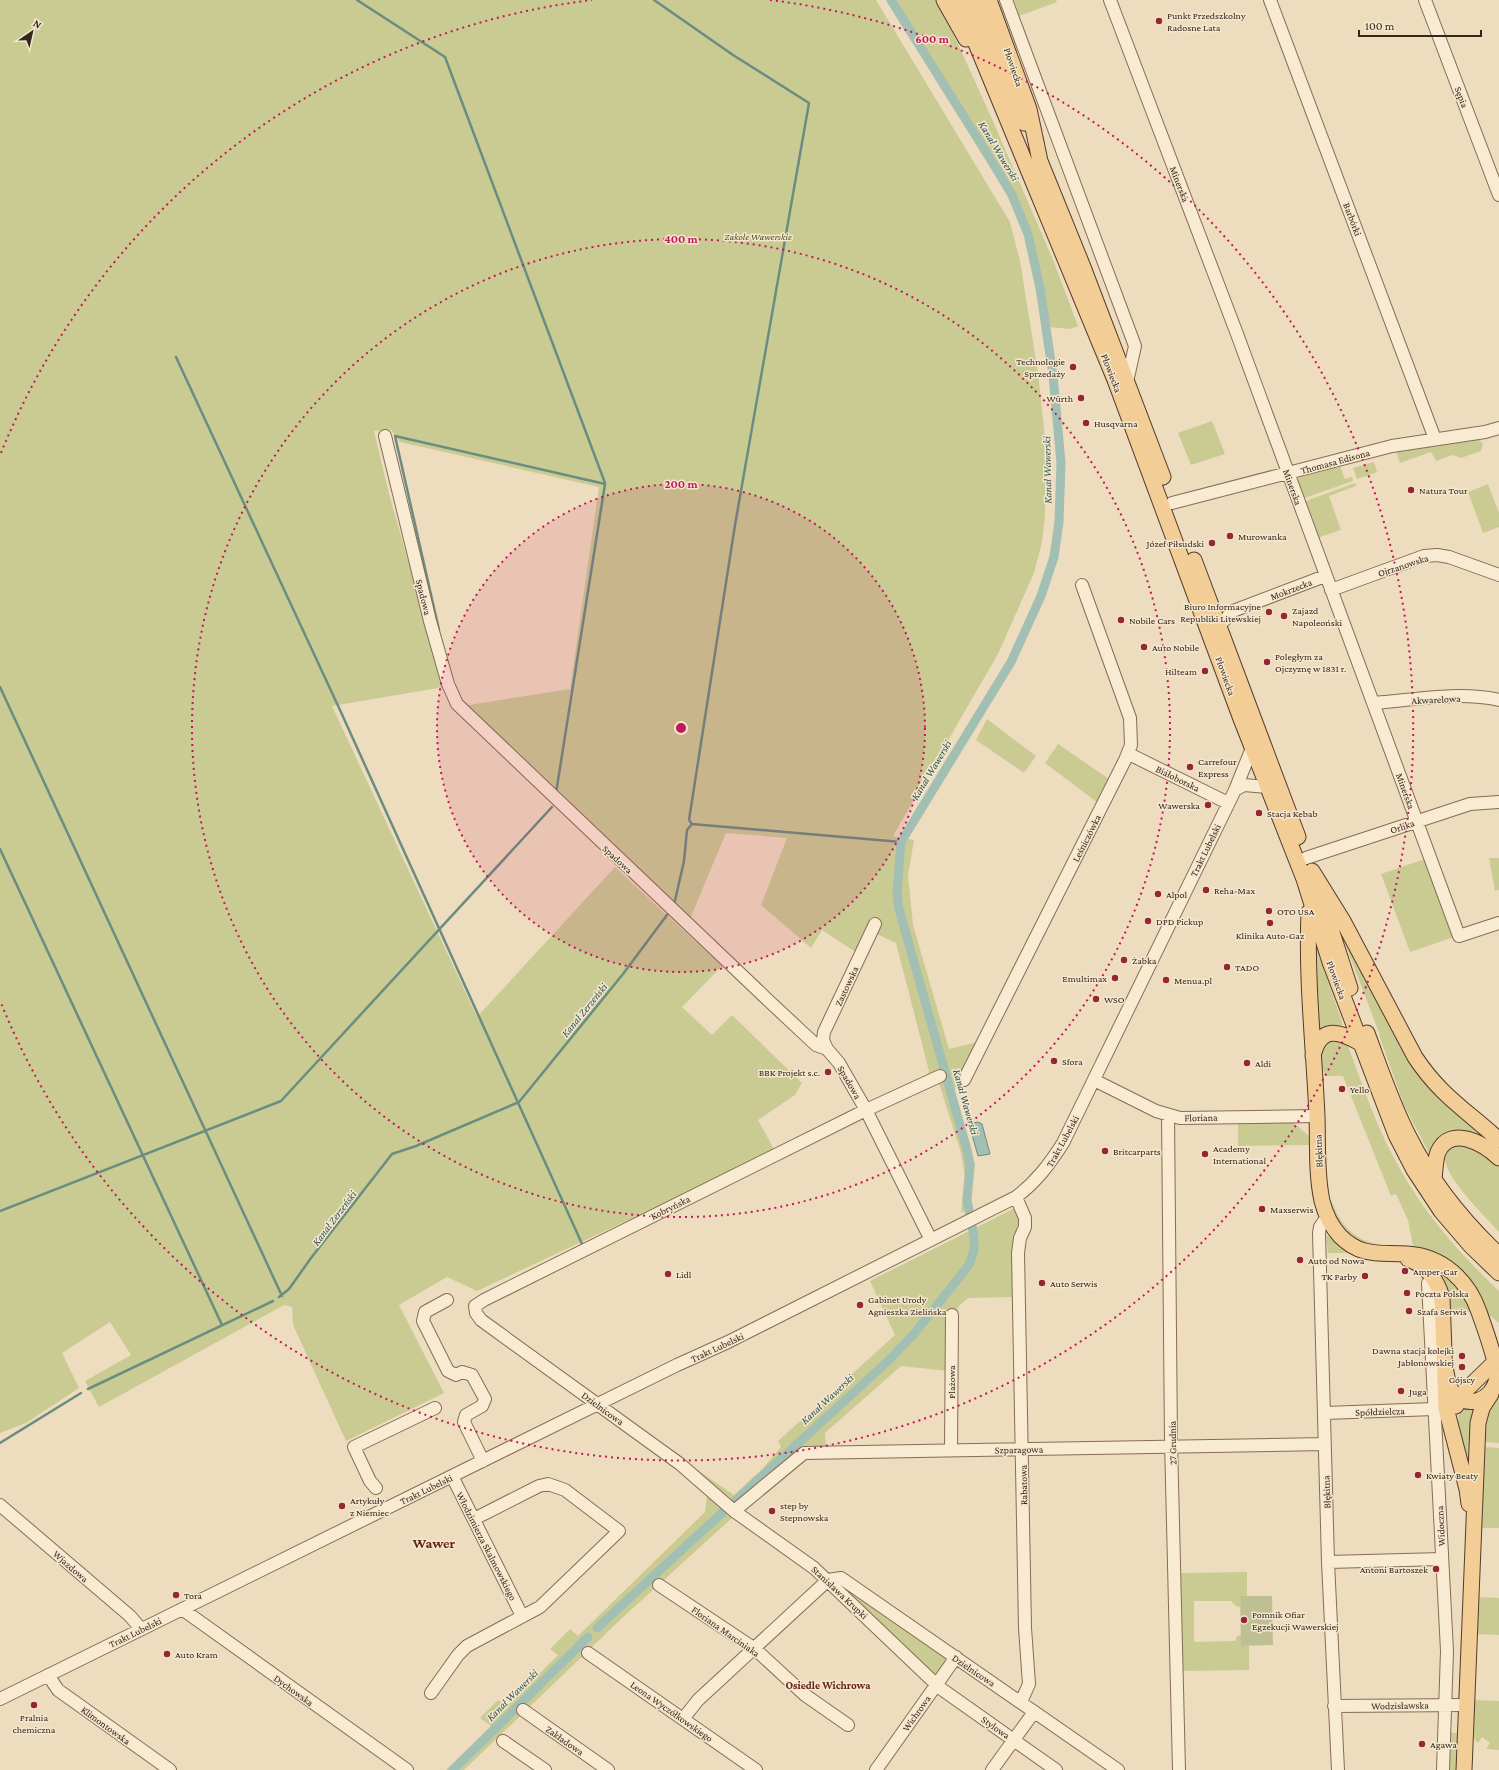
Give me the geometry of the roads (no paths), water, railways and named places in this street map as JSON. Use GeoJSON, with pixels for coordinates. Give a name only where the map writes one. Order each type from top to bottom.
{"type":"FeatureCollection","features":[{"type":"Feature","properties":{"kind":"main road"},"geometry":{"type":"LineString","coordinates":[[944,0],[964,37],[983,59]]}},
{"type":"Feature","properties":{"kind":"main road","name":"Płowiecka"},"geometry":{"type":"LineString","coordinates":[[958,0],[1105,354],[1310,899],[1330,962],[1396,1135],[1420,1180],[1452,1225],[1499,1273]]}},
{"type":"Feature","properties":{"kind":"main road"},"geometry":{"type":"LineString","coordinates":[[973,0],[1040,161]]}},
{"type":"Feature","properties":{"kind":"main road","name":"Płowiecka"},"geometry":{"type":"LineString","coordinates":[[989,0],[1029,109],[1040,161],[1128,382],[1172,503],[1309,865],[1350,987],[1397,1111],[1415,1150],[1434,1180],[1472,1227],[1499,1255]]}},
{"type":"Feature","properties":{"kind":"main road"},"geometry":{"type":"LineString","coordinates":[[1309,865],[1331,901],[1415,1057],[1428,1077],[1451,1101],[1499,1140]]}},
{"type":"Feature","properties":{"kind":"main road","name":"Błękitna"},"geometry":{"type":"LineString","coordinates":[[1310,899],[1310,1000],[1317,1116],[1319,1185],[1327,1217]]}},
{"type":"Feature","properties":{"kind":"main road"},"geometry":{"type":"LineString","coordinates":[[1313,1059],[1319,1040],[1328,1034],[1344,1034],[1360,1043]]}},
{"type":"Feature","properties":{"kind":"main road"},"geometry":{"type":"LineString","coordinates":[[1434,1180],[1438,1153],[1444,1144],[1450,1141],[1462,1138],[1475,1141],[1488,1148],[1499,1158]]}},
{"type":"Feature","properties":{"kind":"main road"},"geometry":{"type":"LineString","coordinates":[[1327,1217],[1339,1235],[1355,1247],[1377,1254],[1406,1253],[1429,1258],[1457,1275],[1472,1297],[1493,1343],[1497,1360],[1496,1387],[1482,1408],[1478,1423],[1464,1770]]}},
{"type":"Feature","properties":{"kind":"main road"},"geometry":{"type":"LineString","coordinates":[[1396,1254],[1415,1262],[1429,1271],[1438,1285],[1442,1297],[1446,1367],[1446,1404],[1467,1489],[1474,1538]]}},
{"type":"Feature","properties":{"kind":"main road"},"geometry":{"type":"LineString","coordinates":[[1452,1432],[1456,1404],[1464,1391],[1497,1360]]}},
{"type":"Feature","properties":{"kind":"main road"},"geometry":{"type":"LineString","coordinates":[[1446,1367],[1450,1388],[1460,1398],[1474,1402],[1484,1399],[1496,1387]]}},
{"type":"Feature","properties":{"kind":"street","name":"Płowiecka"},"geometry":{"type":"LineString","coordinates":[[1006,0],[1135,346],[1128,382]]}},
{"type":"Feature","properties":{"kind":"street","name":"Minerska"},"geometry":{"type":"LineString","coordinates":[[1110,0],[1288,473],[1459,936],[1499,923]]}},
{"type":"Feature","properties":{"kind":"street","name":"Barbórki"},"geometry":{"type":"LineString","coordinates":[[1270,0],[1435,439]]}},
{"type":"Feature","properties":{"kind":"street","name":"Sępia"},"geometry":{"type":"LineString","coordinates":[[1425,0],[1499,194]]}},
{"type":"Feature","properties":{"kind":"street","name":"Thomasa Edisona"},"geometry":{"type":"LineString","coordinates":[[1172,503],[1392,446],[1485,432],[1499,428]]}},
{"type":"Feature","properties":{"kind":"street","name":"Spadowa"},"geometry":{"type":"LineString","coordinates":[[385,436],[430,621],[448,684],[457,704],[816,1045],[827,1049],[839,1063],[866,1110],[931,1240]]}},
{"type":"Feature","properties":{"kind":"street","name":"Ojrzanowska"},"geometry":{"type":"LineString","coordinates":[[1331,590],[1424,556],[1437,555],[1499,575]]}},
{"type":"Feature","properties":{"kind":"street","name":"Mokrzecka"},"geometry":{"type":"LineString","coordinates":[[1219,626],[1233,611],[1325,576]]}},
{"type":"Feature","properties":{"kind":"street","name":"Leśniczówka"},"geometry":{"type":"LineString","coordinates":[[964,1080],[1128,754],[1132,736],[1130,718],[1082,585]]}},
{"type":"Feature","properties":{"kind":"street","name":"Akwarelowa"},"geometry":{"type":"LineString","coordinates":[[1373,703],[1452,697],[1490,698],[1499,700]]}},
{"type":"Feature","properties":{"kind":"street","name":"Trakt Lubelski"},"geometry":{"type":"LineString","coordinates":[[0,1699],[1016,1198],[1031,1186],[1048,1167],[1063,1143],[1235,790],[1252,748]]}},
{"type":"Feature","properties":{"kind":"street","name":"Białoborska"},"geometry":{"type":"LineString","coordinates":[[1128,754],[1228,803]]}},
{"type":"Feature","properties":{"kind":"street"},"geometry":{"type":"LineString","coordinates":[[1235,790],[1244,785],[1267,787]]}},
{"type":"Feature","properties":{"kind":"street","name":"Orlika"},"geometry":{"type":"LineString","coordinates":[[1309,865],[1416,820],[1470,804],[1499,802]]}},
{"type":"Feature","properties":{"kind":"street","name":"Zastowska"},"geometry":{"type":"LineString","coordinates":[[827,1049],[823,1040],[824,1032],[875,924]]}},
{"type":"Feature","properties":{"kind":"street"},"geometry":{"type":"LineString","coordinates":[[866,1110],[940,1076]]}},
{"type":"Feature","properties":{"kind":"street","name":"Floriana"},"geometry":{"type":"LineString","coordinates":[[1094,1080],[1168,1115],[1180,1118],[1317,1116]]}},
{"type":"Feature","properties":{"kind":"street","name":"Kobryńska"},"geometry":{"type":"LineString","coordinates":[[475,1306],[491,1296],[866,1110]]}},
{"type":"Feature","properties":{"kind":"street","name":"27 Grudnia"},"geometry":{"type":"LineString","coordinates":[[1168,1115],[1172,1446],[1179,1770]]}},
{"type":"Feature","properties":{"kind":"street","name":"Rabatowa"},"geometry":{"type":"LineString","coordinates":[[1016,1198],[1025,1218],[1025,1227],[1020,1238],[1018,1253],[1025,1628],[1029,1684],[1021,1702]]}},
{"type":"Feature","properties":{"kind":"street","name":"Błękitna"},"geometry":{"type":"LineString","coordinates":[[1327,1217],[1318,1233],[1325,1414],[1328,1562],[1338,1770]]}},
{"type":"Feature","properties":{"kind":"street","name":"Widoczna"},"geometry":{"type":"LineString","coordinates":[[1428,1283],[1447,1651],[1443,1770]]}},
{"type":"Feature","properties":{"kind":"street"},"geometry":{"type":"LineString","coordinates":[[447,1300],[425,1312],[423,1321],[448,1371],[456,1375],[462,1372],[472,1374],[485,1399],[482,1406],[466,1416],[464,1422],[483,1461]]}},
{"type":"Feature","properties":{"kind":"street","name":"Dzielnicowa"},"geometry":{"type":"LineString","coordinates":[[475,1306],[476,1314],[481,1320],[680,1464],[734,1511]]}},
{"type":"Feature","properties":{"kind":"street","name":"Plażowa"},"geometry":{"type":"LineString","coordinates":[[951,1449],[952,1315]]}},
{"type":"Feature","properties":{"kind":"street"},"geometry":{"type":"LineString","coordinates":[[376,1488],[370,1481],[354,1447],[435,1408]]}},
{"type":"Feature","properties":{"kind":"street","name":"Spółdzielcza"},"geometry":{"type":"LineString","coordinates":[[1325,1414],[1434,1410]]}},
{"type":"Feature","properties":{"kind":"street","name":"Szparagowa"},"geometry":{"type":"LineString","coordinates":[[734,1511],[804,1453],[951,1449],[1325,1444]]}},
{"type":"Feature","properties":{"kind":"street","name":"Włodzimierza Skalmowskiego"},"geometry":{"type":"LineString","coordinates":[[452,1476],[522,1616]]}},
{"type":"Feature","properties":{"kind":"street"},"geometry":{"type":"LineString","coordinates":[[432,1693],[458,1655],[467,1646],[540,1607],[619,1531],[564,1490],[548,1484],[539,1486],[474,1519]]}},
{"type":"Feature","properties":{"kind":"street","name":"Wjazdowa"},"geometry":{"type":"LineString","coordinates":[[0,1505],[130,1616],[141,1629]]}},
{"type":"Feature","properties":{"kind":"street","name":"Stanisława Krupki"},"geometry":{"type":"LineString","coordinates":[[734,1511],[814,1568],[937,1684]]}},
{"type":"Feature","properties":{"kind":"street"},"geometry":{"type":"LineString","coordinates":[[1328,1562],[1442,1559]]}},
{"type":"Feature","properties":{"kind":"street","name":"Dzielnicowa"},"geometry":{"type":"LineString","coordinates":[[828,1580],[841,1578],[945,1652],[956,1657],[1021,1702],[1112,1768]]}},
{"type":"Feature","properties":{"kind":"street"},"geometry":{"type":"LineString","coordinates":[[683,1718],[698,1700],[828,1580]]}},
{"type":"Feature","properties":{"kind":"street","name":"Floriana Marciniaka"},"geometry":{"type":"LineString","coordinates":[[659,1585],[755,1649],[805,1695],[848,1725]]}},
{"type":"Feature","properties":{"kind":"street","name":"Dychowska"},"geometry":{"type":"LineString","coordinates":[[182,1609],[407,1770]]}},
{"type":"Feature","properties":{"kind":"street","name":"Leona Wyczółkowskiego"},"geometry":{"type":"LineString","coordinates":[[588,1653],[756,1770]]}},
{"type":"Feature","properties":{"kind":"street","name":"Wichrowa"},"geometry":{"type":"LineString","coordinates":[[876,1770],[956,1657]]}},
{"type":"Feature","properties":{"kind":"street","name":"Klimontowska"},"geometry":{"type":"LineString","coordinates":[[48,1676],[58,1690],[170,1770]]}},
{"type":"Feature","properties":{"kind":"street","name":"Stylowa"},"geometry":{"type":"LineString","coordinates":[[937,1684],[1056,1770]]}},
{"type":"Feature","properties":{"kind":"street","name":"Wodzisławska"},"geometry":{"type":"LineString","coordinates":[[1334,1706],[1467,1705]]}},
{"type":"Feature","properties":{"kind":"street","name":"Zakładowa"},"geometry":{"type":"LineString","coordinates":[[523,1710],[608,1770]]}},
{"type":"Feature","properties":{"kind":"street"},"geometry":{"type":"LineString","coordinates":[[992,1770],[1034,1712]]}},
{"type":"Feature","properties":{"kind":"street"},"geometry":{"type":"LineString","coordinates":[[503,1741],[545,1770]]}},
{"type":"Feature","properties":{"kind":"waterway"},"geometry":{"type":"LineString","coordinates":[[357,0],[445,57],[605,483]]}},
{"type":"Feature","properties":{"kind":"waterway"},"geometry":{"type":"LineString","coordinates":[[654,0],[733,55],[809,103],[735,525],[689,820],[692,824]]}},
{"type":"Feature","properties":{"kind":"waterway","name":"Kanał Wawerski"},"geometry":{"type":"LineString","coordinates":[[734,1502],[888,1361],[913,1335],[969,1265],[974,1250],[974,1237],[967,1200],[970,1165],[967,1150],[899,909],[897,893],[901,842],[1011,662],[1041,596],[1054,557],[1059,522],[1061,463],[1053,375],[1040,288],[1028,234],[1012,195],[891,0]]}},
{"type":"Feature","properties":{"kind":"waterway"},"geometry":{"type":"LineString","coordinates":[[176,357],[340,710],[583,1246]]}},
{"type":"Feature","properties":{"kind":"waterway"},"geometry":{"type":"LineString","coordinates":[[439,630],[395,436],[605,484],[556,793]]}},
{"type":"Feature","properties":{"kind":"waterway"},"geometry":{"type":"LineString","coordinates":[[0,687],[282,1296]]}},
{"type":"Feature","properties":{"kind":"waterway"},"geometry":{"type":"LineString","coordinates":[[0,1211],[281,1101],[552,807]]}},
{"type":"Feature","properties":{"kind":"waterway","name":"Kanał Zerzeński"},"geometry":{"type":"LineString","coordinates":[[674,905],[684,861],[687,830],[692,824],[901,842]]}},
{"type":"Feature","properties":{"kind":"waterway"},"geometry":{"type":"LineString","coordinates":[[0,849],[222,1325]]}},
{"type":"Feature","properties":{"kind":"waterway","name":"Kanał Zerzeński"},"geometry":{"type":"LineString","coordinates":[[279,1297],[289,1289],[311,1258],[392,1154],[416,1146],[519,1102],[623,974],[670,911]]}},
{"type":"Feature","properties":{"kind":"waterway","name":"Kanał Zerzeński"},"geometry":{"type":"LineString","coordinates":[[88,1389],[273,1301]]}},
{"type":"Feature","properties":{"kind":"waterway","name":"Kanał Zerzeński"},"geometry":{"type":"LineString","coordinates":[[0,1443],[81,1393]]}},
{"type":"Feature","properties":{"kind":"waterway","name":"Kanał Wawerski"},"geometry":{"type":"LineString","coordinates":[[597,1628],[723,1512]]}},
{"type":"Feature","properties":{"kind":"waterway","name":"Kanał Wawerski"},"geometry":{"type":"LineString","coordinates":[[453,1770],[588,1637]]}},
{"type":"Feature","properties":{"kind":"place","name":"Punkt Przedszkolny Radosne Lata"},"geometry":{"type":"Point","coordinates":[1159,21]}},
{"type":"Feature","properties":{"kind":"place","name":"Technologie Sprzedaży"},"geometry":{"type":"Point","coordinates":[1073,367]}},
{"type":"Feature","properties":{"kind":"place","name":"Würth"},"geometry":{"type":"Point","coordinates":[1081,398]}},
{"type":"Feature","properties":{"kind":"place","name":"Husqvarna"},"geometry":{"type":"Point","coordinates":[1086,423]}},
{"type":"Feature","properties":{"kind":"place","name":"Natura Tour"},"geometry":{"type":"Point","coordinates":[1411,490]}},
{"type":"Feature","properties":{"kind":"place","name":"Murowanka"},"geometry":{"type":"Point","coordinates":[1230,536]}},
{"type":"Feature","properties":{"kind":"place","name":"Józef Piłsudski"},"geometry":{"type":"Point","coordinates":[1212,543]}},
{"type":"Feature","properties":{"kind":"place","name":"Biuro Informacyjne Republiki Litewskiej"},"geometry":{"type":"Point","coordinates":[1269,612]}},
{"type":"Feature","properties":{"kind":"place","name":"Zajazd Napoleoński"},"geometry":{"type":"Point","coordinates":[1284,616]}},
{"type":"Feature","properties":{"kind":"place","name":"Nobile Cars"},"geometry":{"type":"Point","coordinates":[1121,620]}},
{"type":"Feature","properties":{"kind":"place","name":"Auto Nobile"},"geometry":{"type":"Point","coordinates":[1144,647]}},
{"type":"Feature","properties":{"kind":"place","name":"Poległym za Ojczyznę w 1831 r."},"geometry":{"type":"Point","coordinates":[1267,662]}},
{"type":"Feature","properties":{"kind":"place","name":"Hilteam"},"geometry":{"type":"Point","coordinates":[1205,671]}},
{"type":"Feature","properties":{"kind":"place","name":"Carrefour Express"},"geometry":{"type":"Point","coordinates":[1190,767]}},
{"type":"Feature","properties":{"kind":"place","name":"Wawerska"},"geometry":{"type":"Point","coordinates":[1208,805]}},
{"type":"Feature","properties":{"kind":"place","name":"Stacja Kebab"},"geometry":{"type":"Point","coordinates":[1259,813]}},
{"type":"Feature","properties":{"kind":"place","name":"Reha-Max"},"geometry":{"type":"Point","coordinates":[1206,890]}},
{"type":"Feature","properties":{"kind":"place","name":"Alpol"},"geometry":{"type":"Point","coordinates":[1158,894]}},
{"type":"Feature","properties":{"kind":"place","name":"OTO USA"},"geometry":{"type":"Point","coordinates":[1269,911]}},
{"type":"Feature","properties":{"kind":"place","name":"DPD Pickup"},"geometry":{"type":"Point","coordinates":[1148,921]}},
{"type":"Feature","properties":{"kind":"place","name":"Klinika Auto-Gaz"},"geometry":{"type":"Point","coordinates":[1270,923]}},
{"type":"Feature","properties":{"kind":"place","name":"Żabka"},"geometry":{"type":"Point","coordinates":[1124,960]}},
{"type":"Feature","properties":{"kind":"place","name":"TADO"},"geometry":{"type":"Point","coordinates":[1227,967]}},
{"type":"Feature","properties":{"kind":"place","name":"Emultimax"},"geometry":{"type":"Point","coordinates":[1115,978]}},
{"type":"Feature","properties":{"kind":"place","name":"Menua.pl"},"geometry":{"type":"Point","coordinates":[1166,980]}},
{"type":"Feature","properties":{"kind":"place","name":"WSO"},"geometry":{"type":"Point","coordinates":[1096,999]}},
{"type":"Feature","properties":{"kind":"place","name":"Sfora"},"geometry":{"type":"Point","coordinates":[1054,1061]}},
{"type":"Feature","properties":{"kind":"place","name":"Aldi"},"geometry":{"type":"Point","coordinates":[1247,1063]}},
{"type":"Feature","properties":{"kind":"place","name":"BBK Projekt s.c."},"geometry":{"type":"Point","coordinates":[828,1072]}},
{"type":"Feature","properties":{"kind":"place","name":"Yello"},"geometry":{"type":"Point","coordinates":[1342,1089]}},
{"type":"Feature","properties":{"kind":"place","name":"Britcarparts"},"geometry":{"type":"Point","coordinates":[1105,1151]}},
{"type":"Feature","properties":{"kind":"place","name":"Academy International"},"geometry":{"type":"Point","coordinates":[1205,1154]}},
{"type":"Feature","properties":{"kind":"place","name":"Maxserwis"},"geometry":{"type":"Point","coordinates":[1262,1209]}},
{"type":"Feature","properties":{"kind":"place","name":"Auto od Nowa"},"geometry":{"type":"Point","coordinates":[1300,1260]}},
{"type":"Feature","properties":{"kind":"place","name":"Amper-Car"},"geometry":{"type":"Point","coordinates":[1405,1271]}},
{"type":"Feature","properties":{"kind":"place","name":"Lidl"},"geometry":{"type":"Point","coordinates":[668,1274]}},
{"type":"Feature","properties":{"kind":"place","name":"TK Farby"},"geometry":{"type":"Point","coordinates":[1365,1276]}},
{"type":"Feature","properties":{"kind":"place","name":"Auto Serwis"},"geometry":{"type":"Point","coordinates":[1042,1283]}},
{"type":"Feature","properties":{"kind":"place","name":"Poczta Polska"},"geometry":{"type":"Point","coordinates":[1407,1293]}},
{"type":"Feature","properties":{"kind":"place","name":"Gabinet Urody Agnieszka Zielińska"},"geometry":{"type":"Point","coordinates":[860,1305]}},
{"type":"Feature","properties":{"kind":"place","name":"Szafa Serwis"},"geometry":{"type":"Point","coordinates":[1409,1311]}},
{"type":"Feature","properties":{"kind":"place","name":"Dawna stacja kolejki Jabłonowskiej"},"geometry":{"type":"Point","coordinates":[1462,1356]}},
{"type":"Feature","properties":{"kind":"place","name":"Gójscy"},"geometry":{"type":"Point","coordinates":[1462,1367]}},
{"type":"Feature","properties":{"kind":"place","name":"Juga"},"geometry":{"type":"Point","coordinates":[1401,1391]}},
{"type":"Feature","properties":{"kind":"place","name":"Kwiaty Beaty"},"geometry":{"type":"Point","coordinates":[1418,1475]}},
{"type":"Feature","properties":{"kind":"place","name":"Artykuły z Niemiec"},"geometry":{"type":"Point","coordinates":[342,1506]}},
{"type":"Feature","properties":{"kind":"place","name":"step by Stepnowska"},"geometry":{"type":"Point","coordinates":[772,1511]}},
{"type":"Feature","properties":{"kind":"place","name":"Antoni Bartoszek"},"geometry":{"type":"Point","coordinates":[1436,1569]}},
{"type":"Feature","properties":{"kind":"place","name":"Tora"},"geometry":{"type":"Point","coordinates":[176,1595]}},
{"type":"Feature","properties":{"kind":"place","name":"Pomnik Ofiar Egzekucji Wawerskiej"},"geometry":{"type":"Point","coordinates":[1244,1620]}},
{"type":"Feature","properties":{"kind":"place","name":"Auto Kram"},"geometry":{"type":"Point","coordinates":[167,1654]}},
{"type":"Feature","properties":{"kind":"place","name":"Pralnia chemiczna"},"geometry":{"type":"Point","coordinates":[34,1705]}},
{"type":"Feature","properties":{"kind":"place","name":"Agawa"},"geometry":{"type":"Point","coordinates":[1422,1744]}},
{"type":"Feature","properties":{"kind":"district","name":"Wawer"},"geometry":{"type":"Point","coordinates":[434,1543]}},
{"type":"Feature","properties":{"kind":"district","name":"Osiedle Wichrowa"},"geometry":{"type":"Point","coordinates":[828,1685]}},
{"type":"Feature","properties":{"kind":"park label","name":"Zakole Wawerskie"},"geometry":{"type":"Point","coordinates":[758,236]}}]}
